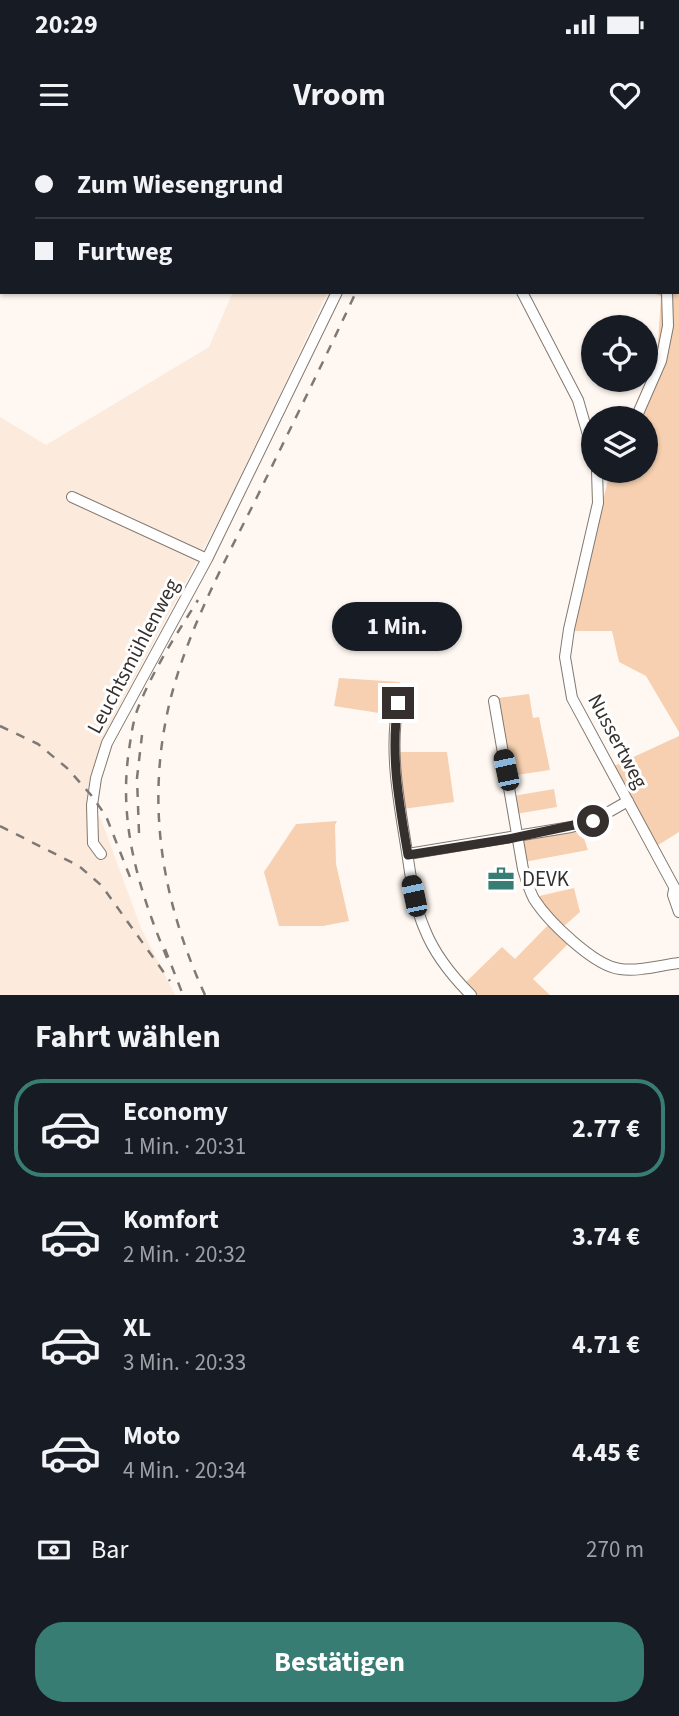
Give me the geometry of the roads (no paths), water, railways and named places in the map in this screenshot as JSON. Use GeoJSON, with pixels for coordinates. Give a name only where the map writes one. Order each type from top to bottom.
{"type":"FeatureCollection","features":[{"type":"Feature","properties":{"kind":"street","name":"Leuchtsmühlenweg"},"geometry":{"type":"LineString","coordinates":[[101,854],[93,843],[92,805],[96,778],[107,743],[206,559],[336,294]]}},
{"type":"Feature","properties":{"kind":"street"},"geometry":{"type":"LineString","coordinates":[[523,294],[581,411]]}},
{"type":"Feature","properties":{"kind":"street"},"geometry":{"type":"LineString","coordinates":[[641,406],[662,361],[668,326],[667,294]]}},
{"type":"Feature","properties":{"kind":"street","name":"Nussertweg"},"geometry":{"type":"LineString","coordinates":[[598,483],[598,503],[569,629],[566,667],[572,698],[677,893],[673,895],[679,912]]}},
{"type":"Feature","properties":{"kind":"street"},"geometry":{"type":"LineString","coordinates":[[72,498],[206,559]]}},
{"type":"Feature","properties":{"kind":"street"},"geometry":{"type":"LineString","coordinates":[[494,701],[523,869],[532,896],[539,907],[593,959],[620,969],[679,962]]}},
{"type":"Feature","properties":{"kind":"street"},"geometry":{"type":"LineString","coordinates":[[398,703],[393,752],[395,781],[419,914],[426,933],[452,976],[471,995]]}},
{"type":"Feature","properties":{"kind":"street"},"geometry":{"type":"LineString","coordinates":[[408,855],[593,821],[628,801]]}},
{"type":"Feature","properties":{"kind":"railway"},"geometry":{"type":"LineString","coordinates":[[205,995],[178,924],[162,851],[159,777],[170,701],[187,648],[208,597],[355,294]]}},
{"type":"Feature","properties":{"kind":"railway"},"geometry":{"type":"LineString","coordinates":[[167,958],[133,856],[126,804],[126,777],[131,734],[138,708],[158,666],[198,600]]}},
{"type":"Feature","properties":{"kind":"railway"},"geometry":{"type":"LineString","coordinates":[[0,726],[38,744],[67,768],[91,795],[106,816],[130,877]]}},
{"type":"Feature","properties":{"kind":"railway"},"geometry":{"type":"LineString","coordinates":[[139,833],[137,778],[142,735]]}},
{"type":"Feature","properties":{"kind":"railway"},"geometry":{"type":"LineString","coordinates":[[0,826],[79,866],[102,886],[170,981]]}},
{"type":"Feature","properties":{"kind":"railway"},"geometry":{"type":"LineString","coordinates":[[165,949],[183,995]]}},
{"type":"Feature","properties":{"kind":"place","name":"DEVK"},"geometry":{"type":"Point","coordinates":[501,879]}}]}
